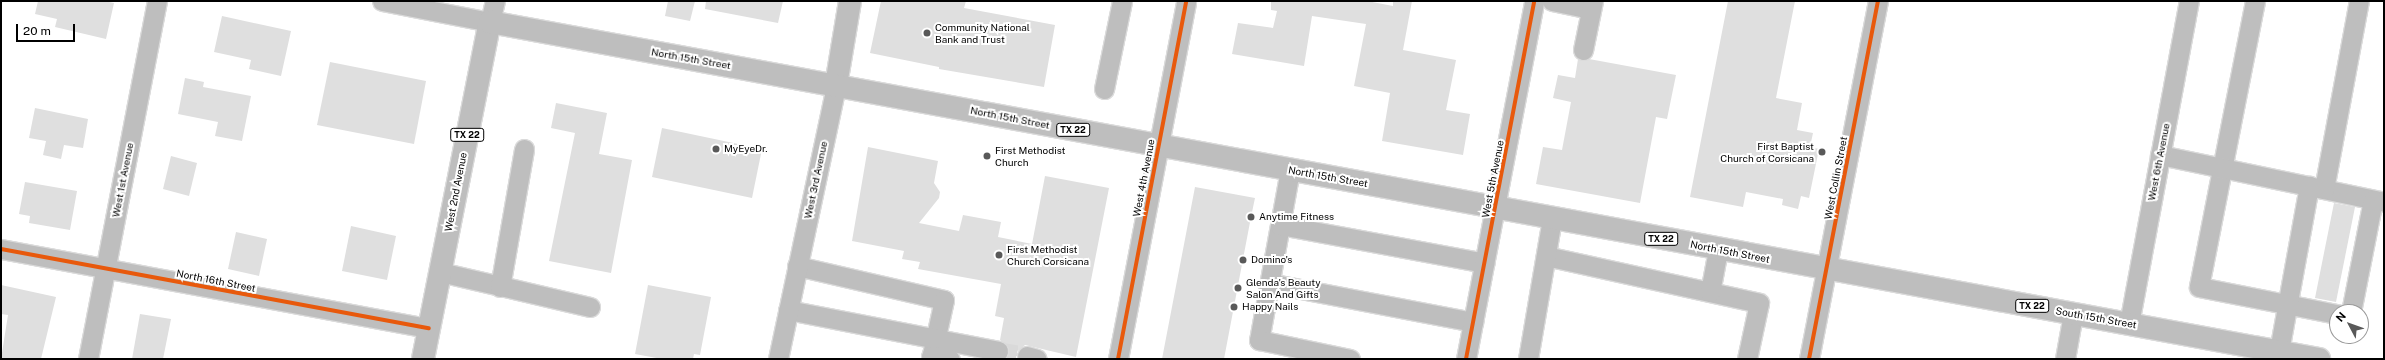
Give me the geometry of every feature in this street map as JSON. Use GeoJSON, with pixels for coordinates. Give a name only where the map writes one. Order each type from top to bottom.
{"type":"FeatureCollection","features":[{"type":"Feature","properties":{"kind":"main road","name":"West 3rd Avenue"},"geometry":{"type":"LineString","coordinates":[[836,85],[850,1]]}},
{"type":"Feature","properties":{"kind":"main road","name":"North 15th Street"},"geometry":{"type":"LineString","coordinates":[[493,11],[836,85],[1826,270]]}},
{"type":"Feature","properties":{"kind":"main road","name":"West 2nd Avenue"},"geometry":{"type":"LineString","coordinates":[[423,359],[493,11]]}},
{"type":"Feature","properties":{"kind":"main road","name":"South 15th Street"},"geometry":{"type":"LineString","coordinates":[[1826,270],[2319,359]]}},
{"type":"Feature","properties":{"kind":"street","name":"West 1st Avenue"},"geometry":{"type":"LineString","coordinates":[[88,359],[157,1]]}},
{"type":"Feature","properties":{"kind":"street","name":"North 15th Street"},"geometry":{"type":"LineString","coordinates":[[382,1],[493,11]]}},
{"type":"Feature","properties":{"kind":"street"},"geometry":{"type":"LineString","coordinates":[[1104,89],[1122,1]]}},
{"type":"Feature","properties":{"kind":"street","name":"West 4th Avenue"},"geometry":{"type":"LineString","coordinates":[[1118,359],[1186,1]]}},
{"type":"Feature","properties":{"kind":"street","name":"West 5th Avenue"},"geometry":{"type":"LineString","coordinates":[[1466,359],[1534,1]]}},
{"type":"Feature","properties":{"kind":"street"},"geometry":{"type":"LineString","coordinates":[[1552,1],[1592,5],[1582,50]]}},
{"type":"Feature","properties":{"kind":"street","name":"West Collin Street"},"geometry":{"type":"LineString","coordinates":[[1809,359],[1878,1]]}},
{"type":"Feature","properties":{"kind":"street","name":"West 6th Avenue"},"geometry":{"type":"LineString","coordinates":[[2129,324],[2188,1]]}},
{"type":"Feature","properties":{"kind":"street"},"geometry":{"type":"LineString","coordinates":[[2255,1],[2199,287],[2329,312]]}},
{"type":"Feature","properties":{"kind":"street"},"geometry":{"type":"LineString","coordinates":[[2279,351],[2288,304],[2358,1]]}},
{"type":"Feature","properties":{"kind":"street","name":"West 3rd Avenue"},"geometry":{"type":"LineString","coordinates":[[778,359],[836,85]]}},
{"type":"Feature","properties":{"kind":"street"},"geometry":{"type":"LineString","coordinates":[[500,287],[524,149]]}},
{"type":"Feature","properties":{"kind":"street"},"geometry":{"type":"LineString","coordinates":[[2160,155],[2379,201],[2354,304]]}},
{"type":"Feature","properties":{"kind":"street"},"geometry":{"type":"LineString","coordinates":[[1290,170],[1259,340],[1350,359]]}},
{"type":"Feature","properties":{"kind":"street"},"geometry":{"type":"LineString","coordinates":[[1528,359],[1552,218]]}},
{"type":"Feature","properties":{"kind":"street"},"geometry":{"type":"LineString","coordinates":[[1280,225],[1485,263]]}},
{"type":"Feature","properties":{"kind":"street","name":"North 16th Street"},"geometry":{"type":"LineString","coordinates":[[1,249],[429,328]]}},
{"type":"Feature","properties":{"kind":"street"},"geometry":{"type":"LineString","coordinates":[[1710,292],[1718,250]]}},
{"type":"Feature","properties":{"kind":"street"},"geometry":{"type":"LineString","coordinates":[[1546,256],[1759,303],[1748,359]]}},
{"type":"Feature","properties":{"kind":"street"},"geometry":{"type":"LineString","coordinates":[[797,266],[944,300],[932,352]]}},
{"type":"Feature","properties":{"kind":"street"},"geometry":{"type":"LineString","coordinates":[[440,272],[590,308]]}},
{"type":"Feature","properties":{"kind":"street"},"geometry":{"type":"LineString","coordinates":[[1269,283],[1473,322]]}},
{"type":"Feature","properties":{"kind":"street"},"geometry":{"type":"LineString","coordinates":[[788,310],[932,352],[950,359]]}},
{"type":"Feature","properties":{"kind":"street"},"geometry":{"type":"LineString","coordinates":[[2065,359],[2073,314]]}},
{"type":"Feature","properties":{"kind":"street"},"geometry":{"type":"LineString","coordinates":[[932,352],[998,351]]}},
{"type":"Feature","properties":{"kind":"building"},"geometry":{"type":"Polygon","coordinates":[[[38,1],[104,1],[114,3],[106,39],[55,27],[57,19],[35,14],[38,1]]]}},
{"type":"Feature","properties":{"kind":"building"},"geometry":{"type":"Polygon","coordinates":[[[668,1],[695,1],[690,21],[665,16],[668,1]]]}},
{"type":"Feature","properties":{"kind":"building"},"geometry":{"type":"Polygon","coordinates":[[[706,1],[783,1],[778,23],[705,9],[706,1]]]}},
{"type":"Feature","properties":{"kind":"building"},"geometry":{"type":"Polygon","coordinates":[[[881,1],[966,1],[964,8],[1055,25],[1044,87],[939,69],[939,67],[870,53],[881,1]]]}},
{"type":"Feature","properties":{"kind":"building"},"geometry":{"type":"Polygon","coordinates":[[[1271,1],[1367,1],[1393,6],[1393,1],[1412,1],[1403,50],[1456,60],[1446,110],[1470,114],[1463,155],[1382,141],[1390,93],[1354,86],[1366,24],[1312,16],[1304,66],[1232,54],[1238,23],[1273,28],[1277,11],[1271,10],[1271,1]]]}},
{"type":"Feature","properties":{"kind":"building"},"geometry":{"type":"Polygon","coordinates":[[[1728,1],[1795,1],[1776,98],[1802,103],[1797,130],[1813,133],[1810,147],[1819,149],[1809,198],[1801,196],[1798,209],[1782,205],[1783,199],[1746,192],[1743,207],[1690,197],[1728,1]]]}},
{"type":"Feature","properties":{"kind":"building"},"geometry":{"type":"Polygon","coordinates":[[[222,16],[291,31],[281,76],[249,69],[251,60],[214,52],[222,16]]]}},
{"type":"Feature","properties":{"kind":"building"},"geometry":{"type":"Polygon","coordinates":[[[1578,59],[1589,59],[1676,75],[1667,119],[1656,117],[1640,203],[1536,184],[1543,147],[1562,150],[1571,102],[1553,98],[1558,75],[1575,78],[1578,59]]]}},
{"type":"Feature","properties":{"kind":"building"},"geometry":{"type":"Polygon","coordinates":[[[330,62],[426,81],[414,144],[317,125],[330,62]]]}},
{"type":"Feature","properties":{"kind":"building"},"geometry":{"type":"Polygon","coordinates":[[[185,78],[204,82],[203,87],[251,96],[242,141],[215,136],[218,122],[178,114],[185,78]]]}},
{"type":"Feature","properties":{"kind":"building"},"geometry":{"type":"Polygon","coordinates":[[[556,103],[607,113],[599,154],[632,160],[611,273],[549,261],[575,133],[551,128],[556,103]]]}},
{"type":"Feature","properties":{"kind":"building"},"geometry":{"type":"Polygon","coordinates":[[[35,108],[88,119],[83,148],[64,145],[61,159],[43,155],[46,141],[29,138],[35,108]]]}},
{"type":"Feature","properties":{"kind":"building"},"geometry":{"type":"Polygon","coordinates":[[[662,128],[762,149],[752,198],[652,177],[662,128]]]}},
{"type":"Feature","properties":{"kind":"building","name":"First Methodist Church Corsicana"},"geometry":{"type":"Polygon","coordinates":[[[868,147],[938,161],[934,183],[940,192],[939,198],[919,223],[959,231],[963,215],[1001,222],[998,237],[1032,244],[1045,176],[1109,188],[1076,357],[1025,345],[1017,352],[1016,359],[1005,359],[1008,348],[1000,340],[1004,318],[995,316],[1001,284],[918,269],[920,262],[902,259],[904,251],[852,241],[868,147]]]}},
{"type":"Feature","properties":{"kind":"building"},"geometry":{"type":"Polygon","coordinates":[[[171,156],[197,163],[189,196],[163,189],[171,156]]]}},
{"type":"Feature","properties":{"kind":"building"},"geometry":{"type":"Polygon","coordinates":[[[25,182],[77,191],[70,230],[29,223],[30,216],[19,214],[25,182]]]}},
{"type":"Feature","properties":{"kind":"building"},"geometry":{"type":"Polygon","coordinates":[[[1195,187],[1255,198],[1224,359],[1162,359],[1195,187]]]}},
{"type":"Feature","properties":{"kind":"building"},"geometry":{"type":"Polygon","coordinates":[[[2334,203],[2355,207],[2336,302],[2315,298],[2334,203]]]}},
{"type":"Feature","properties":{"kind":"building"},"geometry":{"type":"Polygon","coordinates":[[[351,226],[396,236],[387,280],[342,271],[351,226]]]}},
{"type":"Feature","properties":{"kind":"building"},"geometry":{"type":"Polygon","coordinates":[[[236,232],[267,239],[259,276],[228,269],[236,232]]]}},
{"type":"Feature","properties":{"kind":"building"},"geometry":{"type":"Polygon","coordinates":[[[1,285],[56,297],[41,359],[1,359],[8,315],[1,314],[1,285]]]}},
{"type":"Feature","properties":{"kind":"building"},"geometry":{"type":"Polygon","coordinates":[[[648,285],[711,297],[700,355],[694,354],[693,359],[662,359],[635,354],[648,285]]]}},
{"type":"Feature","properties":{"kind":"building"},"geometry":{"type":"Polygon","coordinates":[[[140,314],[171,319],[163,359],[132,359],[140,314]]]}},
{"type":"Feature","properties":{"kind":"tunnel"},"geometry":{"type":"LineString","coordinates":[[998,351],[1027,356]]}},
{"type":"Feature","properties":{"kind":"cycle path"},"geometry":{"type":"LineString","coordinates":[[1118,359],[1186,1]]}},
{"type":"Feature","properties":{"kind":"cycle path"},"geometry":{"type":"LineString","coordinates":[[1466,359],[1534,1]]}},
{"type":"Feature","properties":{"kind":"cycle path"},"geometry":{"type":"LineString","coordinates":[[1809,359],[1878,1]]}},
{"type":"Feature","properties":{"kind":"cycle path"},"geometry":{"type":"LineString","coordinates":[[1,249],[429,328]]}},
{"type":"Feature","properties":{"kind":"place","name":"Community National Bank and Trust"},"geometry":{"type":"Point","coordinates":[927,33]}},
{"type":"Feature","properties":{"kind":"place","name":"MyEyeDr."},"geometry":{"type":"Point","coordinates":[716,149]}},
{"type":"Feature","properties":{"kind":"place","name":"First Baptist Church of Corsicana"},"geometry":{"type":"Point","coordinates":[1822,152]}},
{"type":"Feature","properties":{"kind":"place","name":"First Methodist Church"},"geometry":{"type":"Point","coordinates":[987,156]}},
{"type":"Feature","properties":{"kind":"place","name":"Anytime Fitness"},"geometry":{"type":"Point","coordinates":[1251,217]}},
{"type":"Feature","properties":{"kind":"place","name":"First Methodist Church Corsicana"},"geometry":{"type":"Point","coordinates":[999,255]}},
{"type":"Feature","properties":{"kind":"place","name":"Domino's"},"geometry":{"type":"Point","coordinates":[1243,260]}},
{"type":"Feature","properties":{"kind":"place","name":"Glenda's Beauty Salon And Gifts"},"geometry":{"type":"Point","coordinates":[1238,288]}},
{"type":"Feature","properties":{"kind":"place","name":"Happy Nails"},"geometry":{"type":"Point","coordinates":[1234,307]}}]}
